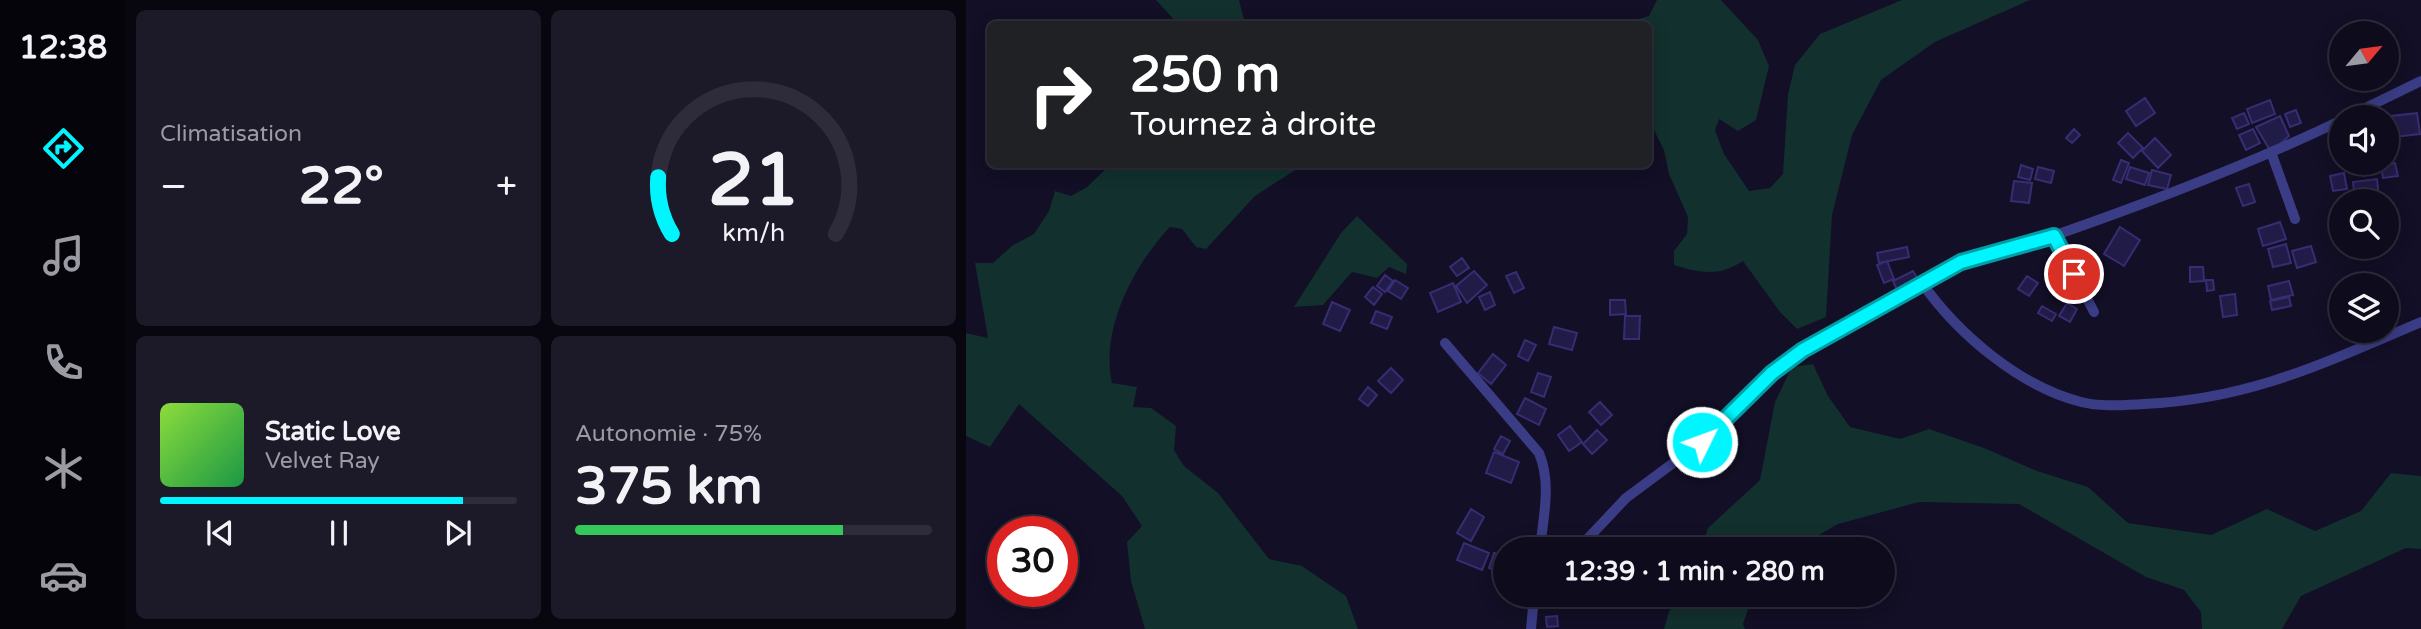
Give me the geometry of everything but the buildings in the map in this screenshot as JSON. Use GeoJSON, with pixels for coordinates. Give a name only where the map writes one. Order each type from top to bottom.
{"type":"FeatureCollection","features":[{"type":"Feature","properties":{"kind":"street"},"geometry":{"type":"LineString","coordinates":[[2371,105],[2421,80]]}},
{"type":"Feature","properties":{"kind":"street"},"geometry":{"type":"LineString","coordinates":[[1589,537],[1626,498],[1715,432],[1772,373],[1803,350],[1922,283],[1961,262],[2054,236],[2205,180],[2329,126]]}},
{"type":"Feature","properties":{"kind":"street"},"geometry":{"type":"LineString","coordinates":[[2271,152],[2295,219]]}},
{"type":"Feature","properties":{"kind":"street"},"geometry":{"type":"LineString","coordinates":[[2054,236],[2094,312]]}},
{"type":"Feature","properties":{"kind":"street"},"geometry":{"type":"LineString","coordinates":[[1922,283],[1957,325],[2028,379],[2081,402],[2109,405],[2178,402],[2238,393],[2319,366],[2421,321]]}},
{"type":"Feature","properties":{"kind":"street"},"geometry":{"type":"LineString","coordinates":[[1445,343],[1539,453],[1546,469],[1547,488],[1541,537]]}},
{"type":"Feature","properties":{"kind":"street"},"geometry":{"type":"LineString","coordinates":[[1531,629],[1533,607]]}},
{"type":"Feature","properties":{"kind":"green space"},"geometry":{"type":"Polygon","coordinates":[[[1156,0],[1239,0],[1244,21],[1175,21],[1156,0]]]}},
{"type":"Feature","properties":{"kind":"green space"},"geometry":{"type":"Polygon","coordinates":[[[1657,0],[1721,0],[1758,40],[1769,66],[1756,120],[1738,131],[1719,119],[1715,130],[1724,154],[1749,191],[1770,188],[1783,174],[1788,94],[1795,65],[1820,34],[1902,0],[2030,0],[1935,42],[1881,80],[1852,135],[1832,215],[1826,317],[1797,329],[1780,312],[1743,261],[1726,269],[1709,272],[1674,265],[1674,251],[1687,234],[1688,217],[1669,174],[1664,150],[1652,126],[1652,21],[1632,21],[1649,16],[1657,0]]]}},
{"type":"Feature","properties":{"kind":"green space"},"geometry":{"type":"Polygon","coordinates":[[[1107,168],[1298,168],[1255,196],[1206,249],[1196,247],[1182,229],[1170,227],[1144,260],[1123,299],[1111,341],[1112,383],[1137,387],[1133,407],[1151,408],[1176,426],[1174,450],[1184,466],[1218,493],[1269,559],[1302,566],[1346,596],[1358,629],[1145,629],[1131,581],[1127,542],[1142,526],[1122,496],[1019,404],[990,447],[966,436],[966,333],[988,338],[975,263],[993,263],[1013,245],[1034,234],[1049,211],[1055,191],[1071,196],[1087,187],[1107,168]]]}},
{"type":"Feature","properties":{"kind":"green space"},"geometry":{"type":"Polygon","coordinates":[[[1357,216],[1407,264],[1406,274],[1389,267],[1377,278],[1352,272],[1323,305],[1294,307],[1341,233],[1357,216]]]}},
{"type":"Feature","properties":{"kind":"green space"},"geometry":{"type":"Polygon","coordinates":[[[1813,364],[1828,396],[1850,427],[1900,439],[1929,429],[1984,448],[2037,471],[2088,487],[2128,523],[2211,535],[2267,509],[2315,531],[2361,511],[2391,473],[2421,476],[2421,549],[2406,548],[2301,596],[2282,629],[2202,629],[2201,612],[2184,590],[2146,577],[2019,504],[1919,502],[1838,524],[1816,537],[1705,537],[1708,528],[1760,480],[1775,402],[1792,367],[1813,364]]]}},
{"type":"Feature","properties":{"kind":"green space"},"geometry":{"type":"Polygon","coordinates":[[[1673,607],[1749,607],[1743,624],[1745,629],[1664,629],[1673,607]]]}},
{"type":"Feature","properties":{"kind":"route"},"geometry":{"type":"LineString","coordinates":[[1702,442],[1772,373],[1803,350],[1961,262],[2054,236],[2074,274]]}}]}
